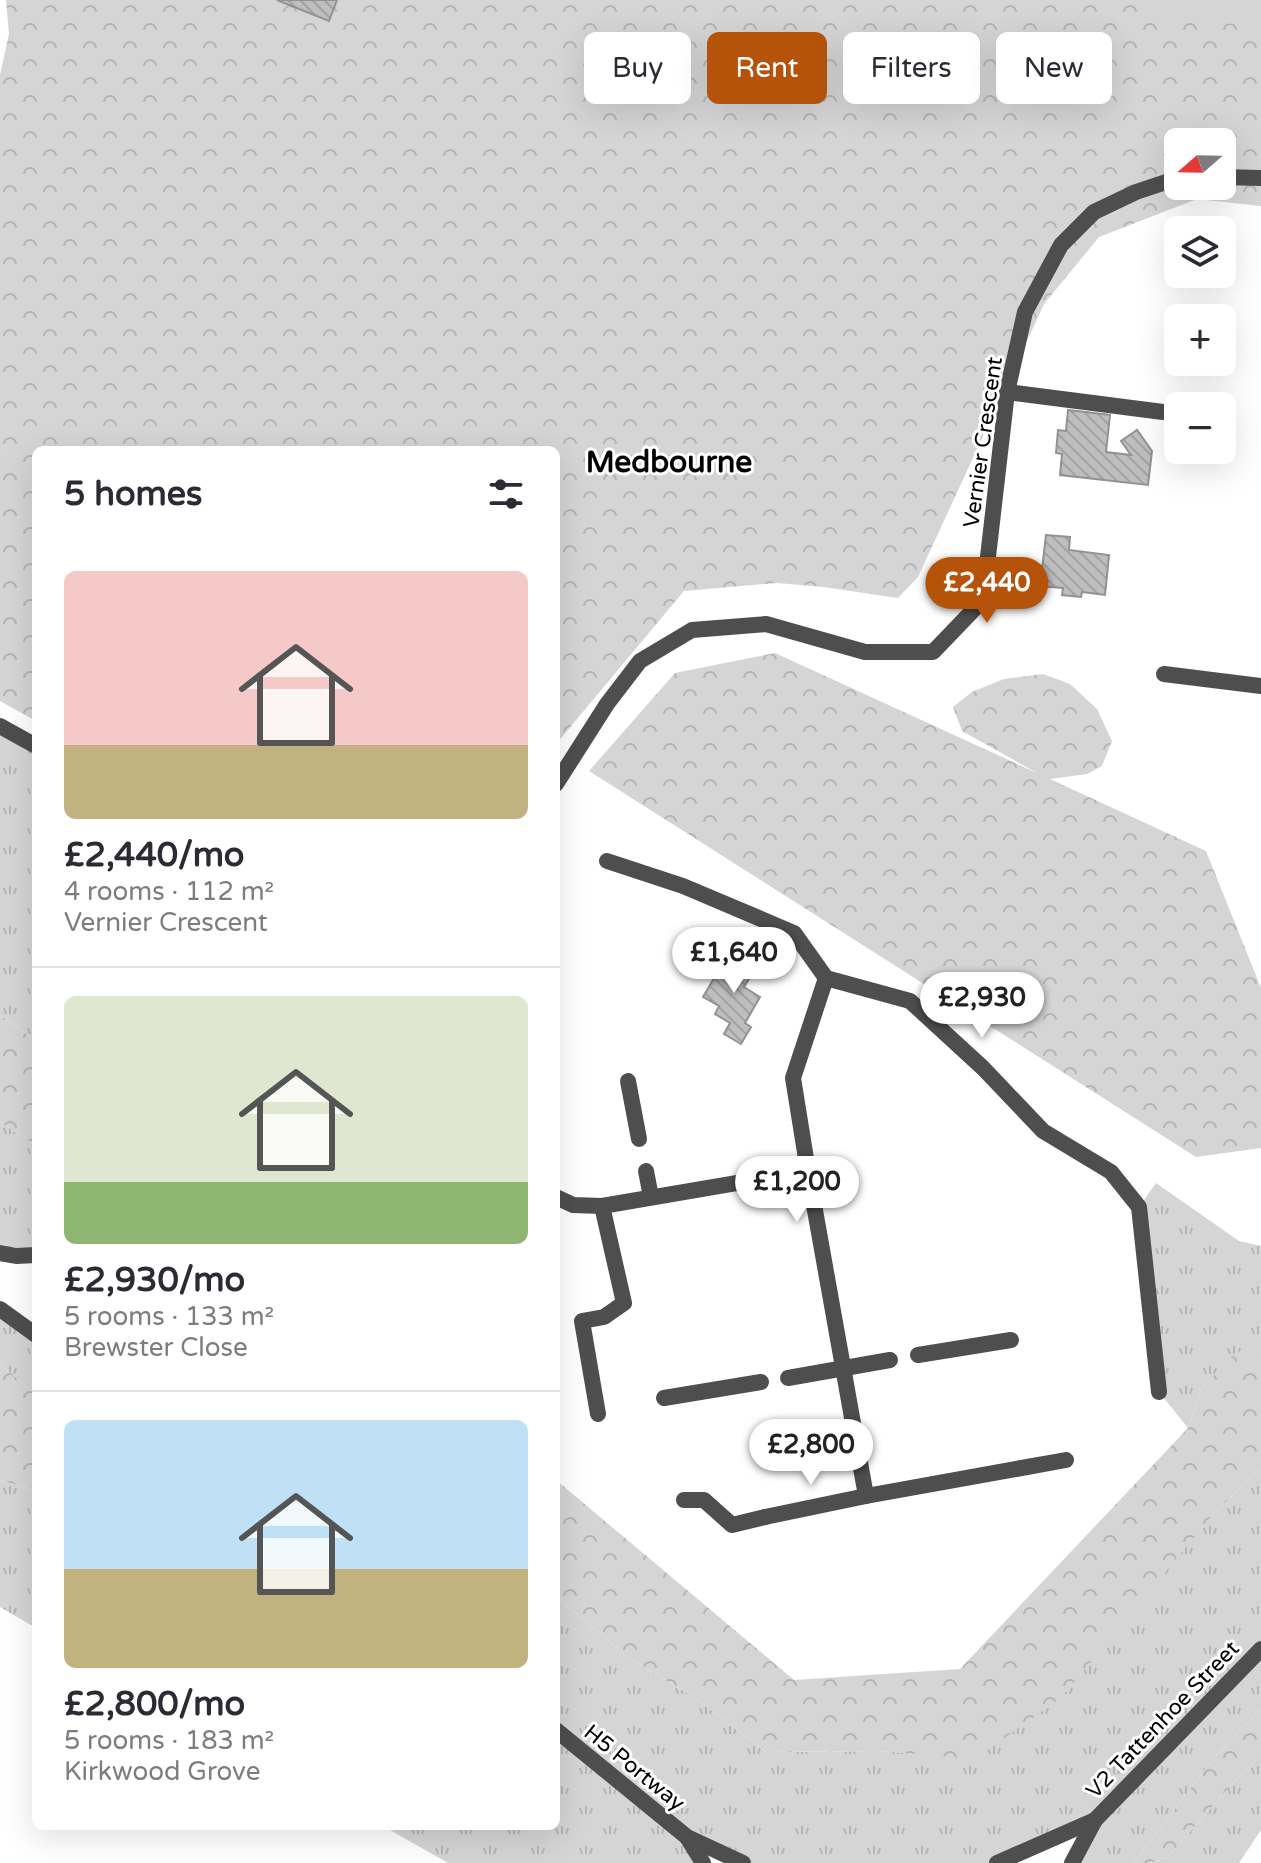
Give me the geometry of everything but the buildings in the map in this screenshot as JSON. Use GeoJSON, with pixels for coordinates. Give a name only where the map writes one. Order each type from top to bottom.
{"type":"FeatureCollection","features":[{"type":"Feature","properties":{"kind":"street"},"geometry":{"type":"LineString","coordinates":[[1236,177],[1261,178]]}},
{"type":"Feature","properties":{"kind":"street","name":"Vernier Crescent"},"geometry":{"type":"LineString","coordinates":[[560,778],[607,704],[640,661],[692,630],[766,624],[865,652],[933,652],[983,600],[1007,392],[1025,312],[1061,245],[1094,212],[1164,183]]}},
{"type":"Feature","properties":{"kind":"street"},"geometry":{"type":"LineString","coordinates":[[1007,392],[1163,412]]}},
{"type":"Feature","properties":{"kind":"street"},"geometry":{"type":"LineString","coordinates":[[1164,674],[1261,686]]}},
{"type":"Feature","properties":{"kind":"street"},"geometry":{"type":"LineString","coordinates":[[0,726],[32,744]]}},
{"type":"Feature","properties":{"kind":"street"},"geometry":{"type":"LineString","coordinates":[[607,861],[683,886],[794,933],[826,978],[910,1001],[983,1068],[1043,1131],[1111,1172],[1139,1207],[1159,1392]]}},
{"type":"Feature","properties":{"kind":"street"},"geometry":{"type":"LineString","coordinates":[[826,978],[793,1078],[866,1496]]}},
{"type":"Feature","properties":{"kind":"street"},"geometry":{"type":"LineString","coordinates":[[628,1081],[639,1139]]}},
{"type":"Feature","properties":{"kind":"street"},"geometry":{"type":"LineString","coordinates":[[646,1171],[651,1197]]}},
{"type":"Feature","properties":{"kind":"street"},"geometry":{"type":"LineString","coordinates":[[560,1199],[573,1205],[602,1206],[808,1171]]}},
{"type":"Feature","properties":{"kind":"street"},"geometry":{"type":"LineString","coordinates":[[598,1414],[582,1321],[604,1317],[624,1303],[602,1206]]}},
{"type":"Feature","properties":{"kind":"street"},"geometry":{"type":"LineString","coordinates":[[0,1253],[32,1255]]}},
{"type":"Feature","properties":{"kind":"street"},"geometry":{"type":"LineString","coordinates":[[1,1309],[32,1332]]}},
{"type":"Feature","properties":{"kind":"street"},"geometry":{"type":"LineString","coordinates":[[918,1355],[1011,1340]]}},
{"type":"Feature","properties":{"kind":"street"},"geometry":{"type":"LineString","coordinates":[[788,1378],[890,1360]]}},
{"type":"Feature","properties":{"kind":"street"},"geometry":{"type":"LineString","coordinates":[[664,1398],[761,1382]]}},
{"type":"Feature","properties":{"kind":"street"},"geometry":{"type":"LineString","coordinates":[[684,1500],[704,1500],[732,1525],[866,1496],[1066,1460]]}},
{"type":"Feature","properties":{"kind":"street","name":"V2 Tattenhoe Street"},"geometry":{"type":"LineString","coordinates":[[1072,1863],[1095,1820],[1261,1649]]}},
{"type":"Feature","properties":{"kind":"street","name":"H5 Portway"},"geometry":{"type":"LineString","coordinates":[[560,1733],[687,1837],[743,1863]]}},
{"type":"Feature","properties":{"kind":"street","name":"V2 Tattenhoe Street"},"geometry":{"type":"LineString","coordinates":[[997,1863],[1095,1820]]}},
{"type":"Feature","properties":{"kind":"street","name":"H5 Portway"},"geometry":{"type":"LineString","coordinates":[[687,1837],[703,1863]]}},
{"type":"Feature","properties":{"kind":"green space"},"geometry":{"type":"Polygon","coordinates":[[[6,0],[1261,0],[1261,206],[1206,200],[1236,200],[1236,128],[1164,128],[1164,200],[1194,200],[1099,237],[1044,304],[918,577],[898,598],[777,583],[684,591],[560,739],[560,446],[32,446],[32,719],[0,701],[0,75],[9,34],[6,0]]]}},
{"type":"Feature","properties":{"kind":"green space"},"geometry":{"type":"Polygon","coordinates":[[[1153,0],[1261,0],[1261,27],[1151,15],[1153,0]]]}},
{"type":"Feature","properties":{"kind":"green space"},"geometry":{"type":"Polygon","coordinates":[[[775,653],[1037,773],[962,731],[953,707],[972,692],[1004,679],[1043,674],[1070,684],[1097,709],[1112,741],[1102,766],[1087,774],[1050,779],[1206,851],[1261,988],[1261,1148],[1196,1157],[589,771],[675,673],[775,653]]]}},
{"type":"Feature","properties":{"kind":"green space"},"geometry":{"type":"Polygon","coordinates":[[[0,726],[32,744],[32,1038],[0,1015],[0,726]]]}},
{"type":"Feature","properties":{"kind":"green space"},"geometry":{"type":"Polygon","coordinates":[[[0,1015],[32,1038],[32,1142],[0,1122],[0,1015]]]}},
{"type":"Feature","properties":{"kind":"green space"},"geometry":{"type":"Polygon","coordinates":[[[0,1122],[32,1142],[32,1255],[0,1253],[0,1122]]]}},
{"type":"Feature","properties":{"kind":"green space"},"geometry":{"type":"Polygon","coordinates":[[[1156,1183],[1239,1241],[1261,1246],[1261,1359],[1237,1352],[1203,1387],[1188,1428],[1159,1392],[1139,1207],[1156,1183]]]}},
{"type":"Feature","properties":{"kind":"green space"},"geometry":{"type":"Polygon","coordinates":[[[0,1310],[32,1332],[32,1392],[0,1364],[0,1310]]]}},
{"type":"Feature","properties":{"kind":"green space"},"geometry":{"type":"Polygon","coordinates":[[[1237,1351],[1261,1359],[1261,1468],[1215,1512],[1061,1698],[974,1759],[880,1751],[766,1752],[694,1697],[630,1659],[560,1599],[560,1483],[794,1680],[960,1669],[1188,1428],[1203,1387],[1237,1351]]]}},
{"type":"Feature","properties":{"kind":"green space"},"geometry":{"type":"Polygon","coordinates":[[[0,1364],[32,1392],[32,1489],[0,1480],[0,1364]]]}},
{"type":"Feature","properties":{"kind":"green space"},"geometry":{"type":"Polygon","coordinates":[[[1261,1468],[1261,1708],[1209,1764],[1134,1863],[1072,1863],[1094,1821],[997,1863],[743,1863],[688,1838],[703,1863],[448,1863],[390,1830],[560,1830],[560,1599],[630,1659],[694,1697],[766,1752],[880,1751],[974,1758],[1261,1468]]]}},
{"type":"Feature","properties":{"kind":"green space"},"geometry":{"type":"Polygon","coordinates":[[[0,1480],[32,1489],[32,1626],[0,1607],[0,1480]]]}},
{"type":"Feature","properties":{"kind":"green space"},"geometry":{"type":"Polygon","coordinates":[[[1261,1708],[1261,1755],[1167,1858],[1134,1863],[1209,1764],[1261,1708]]]}},
{"type":"Feature","properties":{"kind":"green space"},"geometry":{"type":"Polygon","coordinates":[[[1261,1755],[1261,1830],[1239,1863],[1150,1863],[1167,1858],[1261,1755]]]}},
{"type":"Feature","properties":{"kind":"district","name":"Medbourne"},"geometry":{"type":"Point","coordinates":[669,462]}}]}
